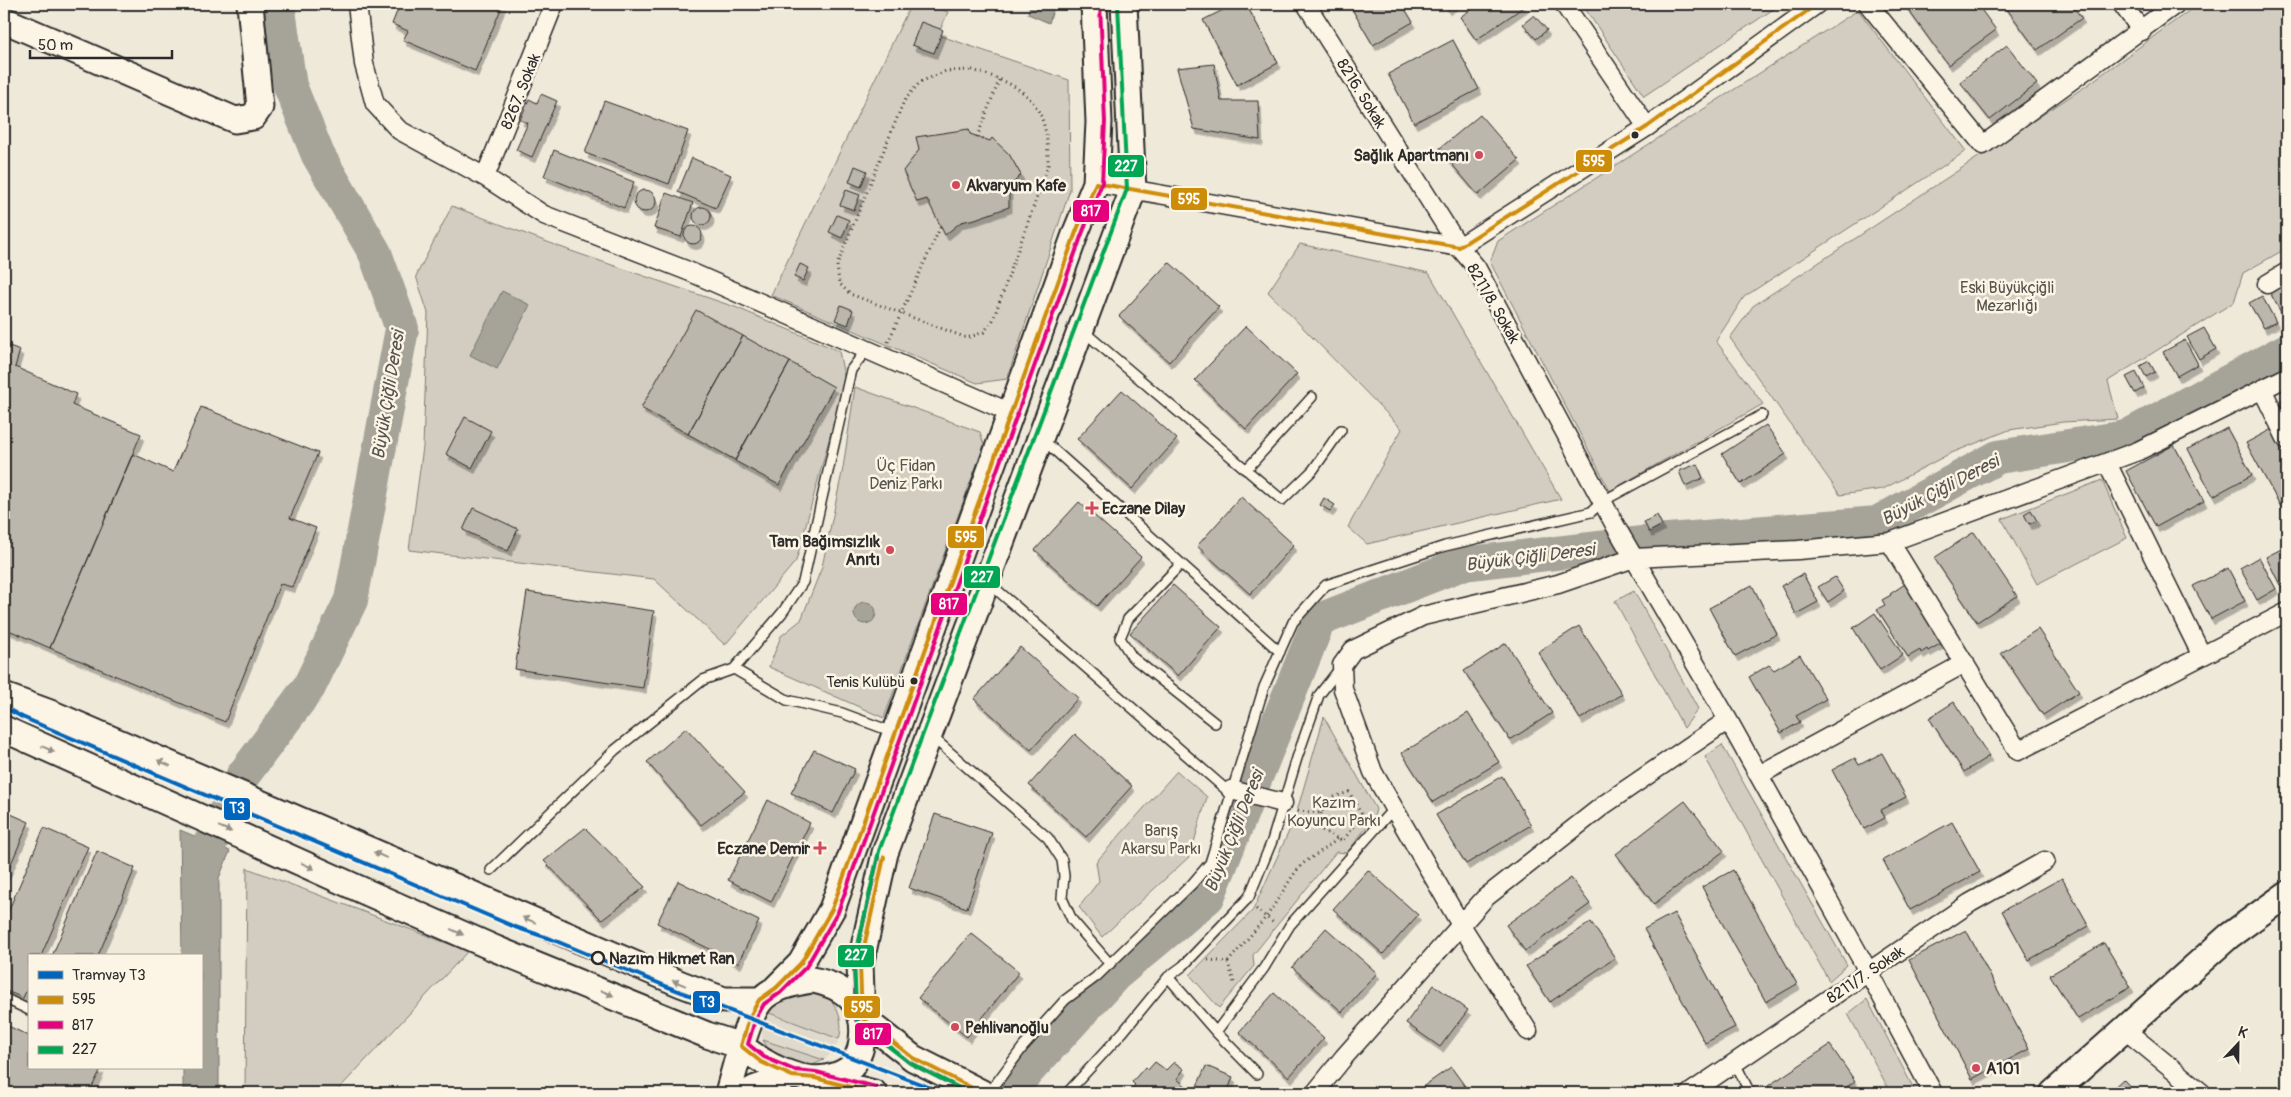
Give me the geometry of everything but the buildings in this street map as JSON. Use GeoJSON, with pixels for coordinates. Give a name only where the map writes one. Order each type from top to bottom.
{"type":"FeatureCollection","features":[{"type":"Feature","properties":{"kind":"street"},"geometry":{"type":"LineString","coordinates":[[4,20],[235,120],[253,117],[260,107],[250,4]]}},
{"type":"Feature","properties":{"kind":"street"},"geometry":{"type":"LineString","coordinates":[[357,4],[364,64],[375,104],[400,130],[485,177],[544,215],[688,271],[1011,413]]}},
{"type":"Feature","properties":{"kind":"street","name":"8267. Sokak"},"geometry":{"type":"LineString","coordinates":[[485,177],[554,4]]}},
{"type":"Feature","properties":{"kind":"street"},"geometry":{"type":"LineString","coordinates":[[728,1093],[749,1018],[768,994],[801,963],[832,908],[1076,232],[1096,183],[1099,122],[1094,4]]}},
{"type":"Feature","properties":{"kind":"street"},"geometry":{"type":"LineString","coordinates":[[746,1093],[756,1088],[804,1077],[836,1074],[850,1068],[860,1050],[864,1034],[860,965],[885,853],[1133,190],[1124,4]]}},
{"type":"Feature","properties":{"kind":"street","name":"8216. Sokak"},"geometry":{"type":"LineString","coordinates":[[1306,4],[1459,247]]}},
{"type":"Feature","properties":{"kind":"street"},"geometry":{"type":"LineString","coordinates":[[1564,4],[1647,127]]}},
{"type":"Feature","properties":{"kind":"street"},"geometry":{"type":"LineString","coordinates":[[1459,247],[1647,127],[1817,4]]}},
{"type":"Feature","properties":{"kind":"street"},"geometry":{"type":"LineString","coordinates":[[1868,4],[1983,144],[2142,31],[2176,4]]}},
{"type":"Feature","properties":{"kind":"street"},"geometry":{"type":"LineString","coordinates":[[2122,4],[2142,31]]}},
{"type":"Feature","properties":{"kind":"street","name":"8211/8. Sokak"},"geometry":{"type":"LineString","coordinates":[[1096,183],[1459,247],[1476,267],[1616,527],[1728,720],[1868,971],[1933,1093]]}},
{"type":"Feature","properties":{"kind":"street"},"geometry":{"type":"LineString","coordinates":[[2267,284],[2287,272]]}},
{"type":"Feature","properties":{"kind":"street"},"geometry":{"type":"LineString","coordinates":[[1528,1031],[1461,925],[1373,772],[1343,689],[1342,665],[1353,650],[1422,616],[1558,584],[1634,558],[1798,550],[1890,542],[2138,451],[2287,377]]}},
{"type":"Feature","properties":{"kind":"street"},"geometry":{"type":"LineString","coordinates":[[2262,389],[2287,440]]}},
{"type":"Feature","properties":{"kind":"street"},"geometry":{"type":"LineString","coordinates":[[2107,463],[2202,656]]}},
{"type":"Feature","properties":{"kind":"street"},"geometry":{"type":"LineString","coordinates":[[1890,542],[2018,751],[2287,612]]}},
{"type":"Feature","properties":{"kind":"street"},"geometry":{"type":"LineString","coordinates":[[1759,776],[1965,663]]}},
{"type":"Feature","properties":{"kind":"street"},"geometry":{"type":"LineString","coordinates":[[4,696],[53,714],[209,783],[682,984],[724,1000],[768,994],[812,980],[829,983],[844,991],[855,1003],[862,1018],[913,1058],[982,1093]]}},
{"type":"Feature","properties":{"kind":"street"},"geometry":{"type":"LineString","coordinates":[[1316,1093],[1344,1056],[1485,898],[1605,804],[1728,720]]}},
{"type":"Feature","properties":{"kind":"street"},"geometry":{"type":"LineString","coordinates":[[4,729],[185,812],[264,845],[496,949],[707,1035],[741,1046],[761,1062],[804,1077],[874,1093]]}},
{"type":"Feature","properties":{"kind":"street"},"geometry":{"type":"LineString","coordinates":[[1230,792],[1283,806]]}},
{"type":"Feature","properties":{"kind":"street","name":"8211/7. Sokak"},"geometry":{"type":"LineString","coordinates":[[1690,1093],[1970,903],[2045,861]]}},
{"type":"Feature","properties":{"kind":"street"},"geometry":{"type":"LineString","coordinates":[[2053,1093],[2229,936],[2287,894]]}},
{"type":"Feature","properties":{"kind":"street"},"geometry":{"type":"LineString","coordinates":[[2124,1029],[2202,1093]]}},
{"type":"Feature","properties":{"kind":"lane"},"geometry":{"type":"LineString","coordinates":[[1080,328],[1282,500],[1313,470],[1341,430]]}},
{"type":"Feature","properties":{"kind":"lane"},"geometry":{"type":"LineString","coordinates":[[491,870],[615,750],[703,680],[734,669],[782,613],[803,582],[851,370],[874,352]]}},
{"type":"Feature","properties":{"kind":"lane"},"geometry":{"type":"LineString","coordinates":[[1246,470],[1312,397]]}},
{"type":"Feature","properties":{"kind":"lane"},"geometry":{"type":"LineString","coordinates":[[989,1093],[1023,1047],[1065,1000],[1110,964],[1192,884],[1210,863],[1230,792],[1264,687],[1294,622],[1326,585],[1445,546],[1591,512],[1603,500],[1762,415]]}},
{"type":"Feature","properties":{"kind":"lane"},"geometry":{"type":"LineString","coordinates":[[1040,437],[1180,565],[1280,652]]}},
{"type":"Feature","properties":{"kind":"lane"},"geometry":{"type":"LineString","coordinates":[[1180,565],[1128,619],[1120,638],[1132,657],[1215,723]]}},
{"type":"Feature","properties":{"kind":"lane"},"geometry":{"type":"LineString","coordinates":[[997,590],[1230,792]]}},
{"type":"Feature","properties":{"kind":"lane"},"geometry":{"type":"LineString","coordinates":[[1067,1093],[1123,1032],[1168,977],[1190,958],[1246,901],[1272,841],[1320,695],[1342,665]]}},
{"type":"Feature","properties":{"kind":"lane"},"geometry":{"type":"LineString","coordinates":[[734,669],[788,700],[842,713],[895,733]]}},
{"type":"Feature","properties":{"kind":"lane"},"geometry":{"type":"LineString","coordinates":[[929,734],[1048,838],[1062,860],[1064,876],[1062,898],[1072,920],[1110,964]]}},
{"type":"Feature","properties":{"kind":"lane"},"geometry":{"type":"LineString","coordinates":[[1216,1032],[1264,968],[1290,926],[1394,808]]}},
{"type":"Feature","properties":{"kind":"lane"},"geometry":{"type":"LineString","coordinates":[[1168,977],[1216,1032],[1257,1074]]}},
{"type":"Feature","properties":{"kind":"lane"},"geometry":{"type":"LineString","coordinates":[[4,998],[28,1010]]}},
{"type":"Feature","properties":{"kind":"lane"},"geometry":{"type":"LineString","coordinates":[[1735,1063],[1750,1093]]}},
{"type":"Feature","properties":{"kind":"path"},"geometry":{"type":"LineString","coordinates":[[972,70],[1000,78],[1030,97],[1041,117],[1048,142],[1048,166],[993,320],[984,332],[967,338],[850,294],[839,283],[837,264],[904,101],[920,82],[946,72],[972,70]]}},
{"type":"Feature","properties":{"kind":"path"},"geometry":{"type":"LineString","coordinates":[[977,137],[1000,78]]}},
{"type":"Feature","properties":{"kind":"path"},"geometry":{"type":"LineString","coordinates":[[874,352],[902,314],[941,226]]}},
{"type":"Feature","properties":{"kind":"path"},"geometry":{"type":"LineString","coordinates":[[1363,817],[1348,792],[1328,799],[1321,813],[1318,828],[1342,842],[1363,817],[1371,814]]}},
{"type":"Feature","properties":{"kind":"path"},"geometry":{"type":"LineString","coordinates":[[1283,806],[1321,813]]}},
{"type":"Feature","properties":{"kind":"path"},"geometry":{"type":"LineString","coordinates":[[1228,962],[1267,916],[1304,863],[1338,839]]}},
{"type":"Feature","properties":{"kind":"path"},"geometry":{"type":"LineString","coordinates":[[1246,901],[1279,927]]}},
{"type":"Feature","properties":{"kind":"path"},"geometry":{"type":"LineString","coordinates":[[1190,958],[1228,962]]}},
{"type":"Feature","properties":{"kind":"path"},"geometry":{"type":"LineString","coordinates":[[1228,962],[1236,992]]}},
{"type":"Feature","properties":{"kind":"shaded area"},"geometry":{"type":"Polygon","coordinates":[[[1030,4],[1055,4],[1049,23],[1028,14],[1030,4]]]}},
{"type":"Feature","properties":{"kind":"shaded area"},"geometry":{"type":"Polygon","coordinates":[[[502,291],[530,305],[497,369],[470,355],[502,291]]]}},
{"type":"Feature","properties":{"kind":"shaded area"},"geometry":{"type":"Polygon","coordinates":[[[865,602],[875,609],[876,613],[869,623],[865,624],[855,617],[854,613],[861,603],[865,602]]]}},
{"type":"Feature","properties":{"kind":"shaded area"},"geometry":{"type":"Polygon","coordinates":[[[180,830],[230,851],[219,878],[219,1093],[183,1093],[183,1070],[202,1070],[202,954],[182,954],[180,830]]]}},
{"type":"Feature","properties":{"kind":"shaded area"},"geometry":{"type":"Polygon","coordinates":[[[764,1011],[839,1039],[834,1051],[824,1060],[763,1040],[761,1024],[764,1011]]]}},
{"type":"Feature","properties":{"kind":"green space"},"geometry":{"type":"Polygon","coordinates":[[[911,4],[928,4],[948,12],[938,35],[1069,80],[1070,190],[1007,379],[977,383],[771,295],[911,4]]]}},
{"type":"Feature","properties":{"kind":"green space"},"geometry":{"type":"Polygon","coordinates":[[[1582,4],[1781,4],[1644,96],[1582,4]]]}},
{"type":"Feature","properties":{"kind":"green space","name":"Eski Büyükçiğli Mezarlığı"},"geometry":{"type":"Polygon","coordinates":[[[2198,4],[2287,4],[2287,248],[2243,273],[2234,302],[2108,381],[2118,419],[2063,422],[2009,430],[1949,454],[1883,489],[1840,495],[1730,338],[1753,306],[2086,86],[2198,4]]]}},
{"type":"Feature","properties":{"kind":"green space"},"geometry":{"type":"Polygon","coordinates":[[[1858,10],[1966,151],[1744,297],[1716,341],[1763,404],[1610,491],[1490,262],[1498,241],[1858,10]]]}},
{"type":"Feature","properties":{"kind":"green space"},"geometry":{"type":"Polygon","coordinates":[[[452,206],[571,251],[735,307],[839,351],[845,381],[796,561],[725,645],[654,579],[409,550],[423,447],[428,313],[416,276],[452,206]]]}},
{"type":"Feature","properties":{"kind":"green space"},"geometry":{"type":"Polygon","coordinates":[[[1300,244],[1429,273],[1561,499],[1367,544],[1348,527],[1402,429],[1268,292],[1300,244]]]}},
{"type":"Feature","properties":{"kind":"green space","name":"Üç Fidan Deniz Parkı"},"geometry":{"type":"Polygon","coordinates":[[[855,387],[980,432],[984,445],[884,718],[769,667],[781,636],[801,620],[822,567],[843,468],[855,387]]]}},
{"type":"Feature","properties":{"kind":"green space"},"geometry":{"type":"Polygon","coordinates":[[[2102,480],[2127,538],[2037,584],[2002,519],[2102,480]]]}},
{"type":"Feature","properties":{"kind":"green space"},"geometry":{"type":"Polygon","coordinates":[[[1634,591],[1698,709],[1684,728],[1615,601],[1634,591]]]}},
{"type":"Feature","properties":{"kind":"green space","name":"Kazım Koyuncu Parkı"},"geometry":{"type":"Polygon","coordinates":[[[1324,717],[1376,809],[1374,817],[1347,853],[1336,852],[1253,955],[1254,966],[1219,1008],[1190,975],[1253,910],[1295,818],[1324,717]]]}},
{"type":"Feature","properties":{"kind":"green space"},"geometry":{"type":"Polygon","coordinates":[[[1722,745],[1847,965],[1829,981],[1705,757],[1722,745]]]}},
{"type":"Feature","properties":{"kind":"green space","name":"Barış Akarsu Parkı"},"geometry":{"type":"Polygon","coordinates":[[[1177,771],[1207,797],[1190,856],[1102,937],[1079,907],[1099,881],[1096,862],[1177,771]]]}},
{"type":"Feature","properties":{"kind":"green space"},"geometry":{"type":"Polygon","coordinates":[[[247,868],[468,951],[335,1093],[245,1093],[247,868]]]}},
{"type":"Feature","properties":{"kind":"green space"},"geometry":{"type":"Polygon","coordinates":[[[794,988],[818,993],[834,1004],[839,1015],[841,1027],[839,1039],[764,1011],[794,988]]]}},
{"type":"Feature","properties":{"kind":"green space"},"geometry":{"type":"Polygon","coordinates":[[[1867,999],[1916,1093],[1891,1093],[1848,1014],[1867,999]]]}},
{"type":"Feature","properties":{"kind":"green space"},"geometry":{"type":"Polygon","coordinates":[[[763,1040],[824,1060],[808,1067],[771,1054],[763,1040]]]}},
{"type":"Feature","properties":{"kind":"waterway","name":"Büyük Çiğli Deresi"},"geometry":{"type":"LineString","coordinates":[[199,954],[199,875],[206,852],[242,777],[309,687],[351,600],[402,329],[375,253],[318,155],[290,86],[278,4]]}},
{"type":"Feature","properties":{"kind":"waterway","name":"Büyük Çiğli Deresi"},"geometry":{"type":"LineString","coordinates":[[1010,1093],[1021,1078],[1115,975],[1208,897],[1319,620],[1462,564],[1668,540],[1877,523],[1998,457],[2126,437],[2287,350]]}},
{"type":"Feature","properties":{"kind":"tram line","name":"T3"},"geometry":{"type":"LineString","coordinates":[[4,707],[22,717],[515,927],[551,939],[668,987],[944,1093]]}},
{"type":"Feature","properties":{"kind":"transit line","name":"817"},"geometry":{"type":"LineString","coordinates":[[876,1087],[816,1072],[794,1070],[764,1057],[748,1044],[755,1020],[764,1004],[780,993],[806,967],[838,912],[1102,183],[1105,122],[1100,4]]}},
{"type":"Feature","properties":{"kind":"transit line","name":"227"},"geometry":{"type":"LineString","coordinates":[[969,1093],[910,1063],[857,1022],[854,964],[879,851],[1127,189],[1118,4]]}},
{"type":"Feature","properties":{"kind":"transit line","name":"595"},"geometry":{"type":"LineString","coordinates":[[874,1093],[815,1078],[792,1076],[761,1062],[741,1046],[749,1018],[759,1000],[776,988],[801,963],[832,909],[1076,232],[1096,183],[1459,247],[1647,127],[1817,4]]}},
{"type":"Feature","properties":{"kind":"transit line","name":"817"},"geometry":{"type":"LineString","coordinates":[[878,857],[854,964],[856,1020],[910,1063],[969,1093]]}},
{"type":"Feature","properties":{"kind":"transit line","name":"595"},"geometry":{"type":"LineString","coordinates":[[884,857],[860,965],[862,1018],[913,1058],[982,1093]]}},
{"type":"Feature","properties":{"kind":"place","name":"Sağlık Apartmanı"},"geometry":{"type":"Point","coordinates":[1479,155]}},
{"type":"Feature","properties":{"kind":"place","name":"Akvaryum Kafe"},"geometry":{"type":"Point","coordinates":[956,185]}},
{"type":"Feature","properties":{"kind":"place","name":"Eczane Dilay"},"geometry":{"type":"Point","coordinates":[1092,508]}},
{"type":"Feature","properties":{"kind":"place","name":"Tam Bağımsızlık Anıtı"},"geometry":{"type":"Point","coordinates":[890,550]}},
{"type":"Feature","properties":{"kind":"place","name":"Tenis Kulübü"},"geometry":{"type":"Point","coordinates":[914,681]}},
{"type":"Feature","properties":{"kind":"place","name":"Eczane Demir"},"geometry":{"type":"Point","coordinates":[820,848]}},
{"type":"Feature","properties":{"kind":"place","name":"Nazım Hikmet Ran"},"geometry":{"type":"Point","coordinates":[598,958]}},
{"type":"Feature","properties":{"kind":"place","name":"Pehlivanoğlu"},"geometry":{"type":"Point","coordinates":[955,1027]}},
{"type":"Feature","properties":{"kind":"place","name":"A101"},"geometry":{"type":"Point","coordinates":[1976,1068]}}]}
